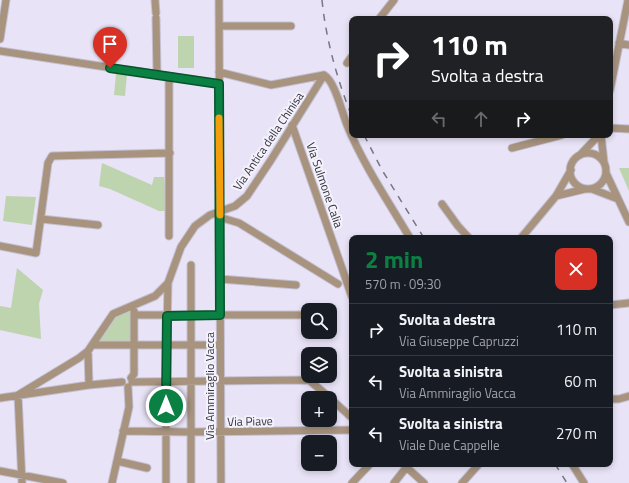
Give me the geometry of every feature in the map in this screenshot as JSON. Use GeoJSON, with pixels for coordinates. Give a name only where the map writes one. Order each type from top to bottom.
{"type":"FeatureCollection","features":[{"type":"Feature","properties":{"kind":"street"},"geometry":{"type":"LineString","coordinates":[[0,39],[6,0]]}},
{"type":"Feature","properties":{"kind":"street"},"geometry":{"type":"LineString","coordinates":[[155,0],[157,75]]}},
{"type":"Feature","properties":{"kind":"street","name":"Via Ammiraglio Vacca"},"geometry":{"type":"LineString","coordinates":[[219,0],[221,483]]}},
{"type":"Feature","properties":{"kind":"street"},"geometry":{"type":"LineString","coordinates":[[381,16],[394,0]]}},
{"type":"Feature","properties":{"kind":"street"},"geometry":{"type":"LineString","coordinates":[[613,74],[628,0]]}},
{"type":"Feature","properties":{"kind":"street"},"geometry":{"type":"LineString","coordinates":[[219,26],[291,26]]}},
{"type":"Feature","properties":{"kind":"street"},"geometry":{"type":"LineString","coordinates":[[619,43],[629,45]]}},
{"type":"Feature","properties":{"kind":"street"},"geometry":{"type":"LineString","coordinates":[[0,51],[219,84]]}},
{"type":"Feature","properties":{"kind":"street"},"geometry":{"type":"LineString","coordinates":[[219,72],[271,85],[324,75],[332,84],[349,128]]}},
{"type":"Feature","properties":{"kind":"street","name":"Via Antica della Chinisa"},"geometry":{"type":"LineString","coordinates":[[18,395],[79,358],[90,348],[113,314],[155,296],[168,283],[181,247],[195,226],[210,215],[220,214],[235,206],[247,196],[324,75]]}},
{"type":"Feature","properties":{"kind":"street"},"geometry":{"type":"LineString","coordinates":[[169,77],[170,236]]}},
{"type":"Feature","properties":{"kind":"street","name":"Via Sulmone Calia"},"geometry":{"type":"LineString","coordinates":[[292,125],[349,284]]}},
{"type":"Feature","properties":{"kind":"street"},"geometry":{"type":"LineString","coordinates":[[613,128],[629,129]]}},
{"type":"Feature","properties":{"kind":"street"},"geometry":{"type":"LineString","coordinates":[[353,138],[408,235]]}},
{"type":"Feature","properties":{"kind":"street"},"geometry":{"type":"LineString","coordinates":[[524,235],[556,196],[571,170],[572,165],[597,138]]}},
{"type":"Feature","properties":{"kind":"street"},"geometry":{"type":"LineString","coordinates":[[600,138],[606,173],[629,222]]}},
{"type":"Feature","properties":{"kind":"street"},"geometry":{"type":"LineString","coordinates":[[512,148],[533,139]]}},
{"type":"Feature","properties":{"kind":"street"},"geometry":{"type":"LineString","coordinates":[[0,246],[36,253],[48,163],[54,155],[170,153]]}},
{"type":"Feature","properties":{"kind":"street"},"geometry":{"type":"LineString","coordinates":[[579,156],[590,154],[595,155],[604,163]]}},
{"type":"Feature","properties":{"kind":"street"},"geometry":{"type":"LineString","coordinates":[[571,170],[573,180],[576,184],[618,199]]}},
{"type":"Feature","properties":{"kind":"street"},"geometry":{"type":"LineString","coordinates":[[556,196],[589,189],[601,183],[606,173]]}},
{"type":"Feature","properties":{"kind":"street"},"geometry":{"type":"LineString","coordinates":[[442,204],[466,235]]}},
{"type":"Feature","properties":{"kind":"street"},"geometry":{"type":"LineString","coordinates":[[220,214],[239,223],[338,284]]}},
{"type":"Feature","properties":{"kind":"street"},"geometry":{"type":"LineString","coordinates":[[41,219],[98,225]]}},
{"type":"Feature","properties":{"kind":"street"},"geometry":{"type":"LineString","coordinates":[[191,265],[191,483]]}},
{"type":"Feature","properties":{"kind":"street"},"geometry":{"type":"LineString","coordinates":[[220,279],[296,285]]}},
{"type":"Feature","properties":{"kind":"street"},"geometry":{"type":"LineString","coordinates":[[166,483],[166,345],[168,283]]}},
{"type":"Feature","properties":{"kind":"street"},"geometry":{"type":"LineString","coordinates":[[613,305],[629,303]]}},
{"type":"Feature","properties":{"kind":"street"},"geometry":{"type":"LineString","coordinates":[[112,483],[129,407],[130,382],[134,374],[134,305]]}},
{"type":"Feature","properties":{"kind":"street"},"geometry":{"type":"LineString","coordinates":[[621,305],[629,308]]}},
{"type":"Feature","properties":{"kind":"street"},"geometry":{"type":"LineString","coordinates":[[134,315],[301,315]]}},
{"type":"Feature","properties":{"kind":"street"},"geometry":{"type":"LineString","coordinates":[[89,385],[90,348],[134,345],[220,345]]}},
{"type":"Feature","properties":{"kind":"street"},"geometry":{"type":"LineString","coordinates":[[0,398],[89,385],[122,382],[124,386],[130,382],[166,381],[309,380],[322,391]]}},
{"type":"Feature","properties":{"kind":"street"},"geometry":{"type":"LineString","coordinates":[[18,395],[22,483]]}},
{"type":"Feature","properties":{"kind":"street"},"geometry":{"type":"LineString","coordinates":[[613,399],[629,396]]}},
{"type":"Feature","properties":{"kind":"street"},"geometry":{"type":"LineString","coordinates":[[337,404],[349,415]]}},
{"type":"Feature","properties":{"kind":"street","name":"Via Piave"},"geometry":{"type":"LineString","coordinates":[[123,431],[220,432],[349,430]]}},
{"type":"Feature","properties":{"kind":"street"},"geometry":{"type":"LineString","coordinates":[[117,461],[146,468]]}},
{"type":"Feature","properties":{"kind":"street"},"geometry":{"type":"LineString","coordinates":[[352,483],[367,467]]}},
{"type":"Feature","properties":{"kind":"street"},"geometry":{"type":"LineString","coordinates":[[394,483],[405,467]]}},
{"type":"Feature","properties":{"kind":"street"},"geometry":{"type":"LineString","coordinates":[[408,467],[424,483]]}},
{"type":"Feature","properties":{"kind":"street"},"geometry":{"type":"LineString","coordinates":[[462,483],[476,467]]}},
{"type":"Feature","properties":{"kind":"street"},"geometry":{"type":"LineString","coordinates":[[574,467],[584,483]]}},
{"type":"Feature","properties":{"kind":"street"},"geometry":{"type":"LineString","coordinates":[[0,471],[60,483]]}},
{"type":"Feature","properties":{"kind":"green space"},"geometry":{"type":"Polygon","coordinates":[[[178,36],[194,36],[194,68],[178,68],[178,36]]]}},
{"type":"Feature","properties":{"kind":"green space"},"geometry":{"type":"Polygon","coordinates":[[[116,74],[127,74],[125,96],[114,95],[116,74]]]}},
{"type":"Feature","properties":{"kind":"green space"},"geometry":{"type":"Polygon","coordinates":[[[102,163],[152,185],[154,177],[164,177],[166,211],[159,211],[110,189],[99,186],[102,163]]]}},
{"type":"Feature","properties":{"kind":"green space"},"geometry":{"type":"Polygon","coordinates":[[[619,168],[629,168],[629,191],[619,168]]]}},
{"type":"Feature","properties":{"kind":"green space"},"geometry":{"type":"Polygon","coordinates":[[[6,196],[36,197],[32,225],[3,221],[6,196]]]}},
{"type":"Feature","properties":{"kind":"green space"},"geometry":{"type":"Polygon","coordinates":[[[17,268],[43,290],[39,304],[41,339],[0,330],[0,306],[11,308],[17,268]]]}},
{"type":"Feature","properties":{"kind":"green space"},"geometry":{"type":"Polygon","coordinates":[[[132,308],[131,342],[98,342],[111,321],[132,308]]]}},
{"type":"Feature","properties":{"kind":"railway"},"geometry":{"type":"LineString","coordinates":[[322,0],[326,30],[333,59],[349,108]]}},
{"type":"Feature","properties":{"kind":"railway"},"geometry":{"type":"LineString","coordinates":[[366,138],[382,170],[422,235]]}},
{"type":"Feature","properties":{"kind":"railway"},"geometry":{"type":"LineString","coordinates":[[557,467],[567,483]]}},
{"type":"Feature","properties":{"kind":"slow traffic"},"geometry":{"type":"LineString","coordinates":[[219,118],[220,215]]}},
{"type":"Feature","properties":{"kind":"route"},"geometry":{"type":"LineString","coordinates":[[110,68],[219,84],[220,315],[167,316],[166,406]]}}]}
